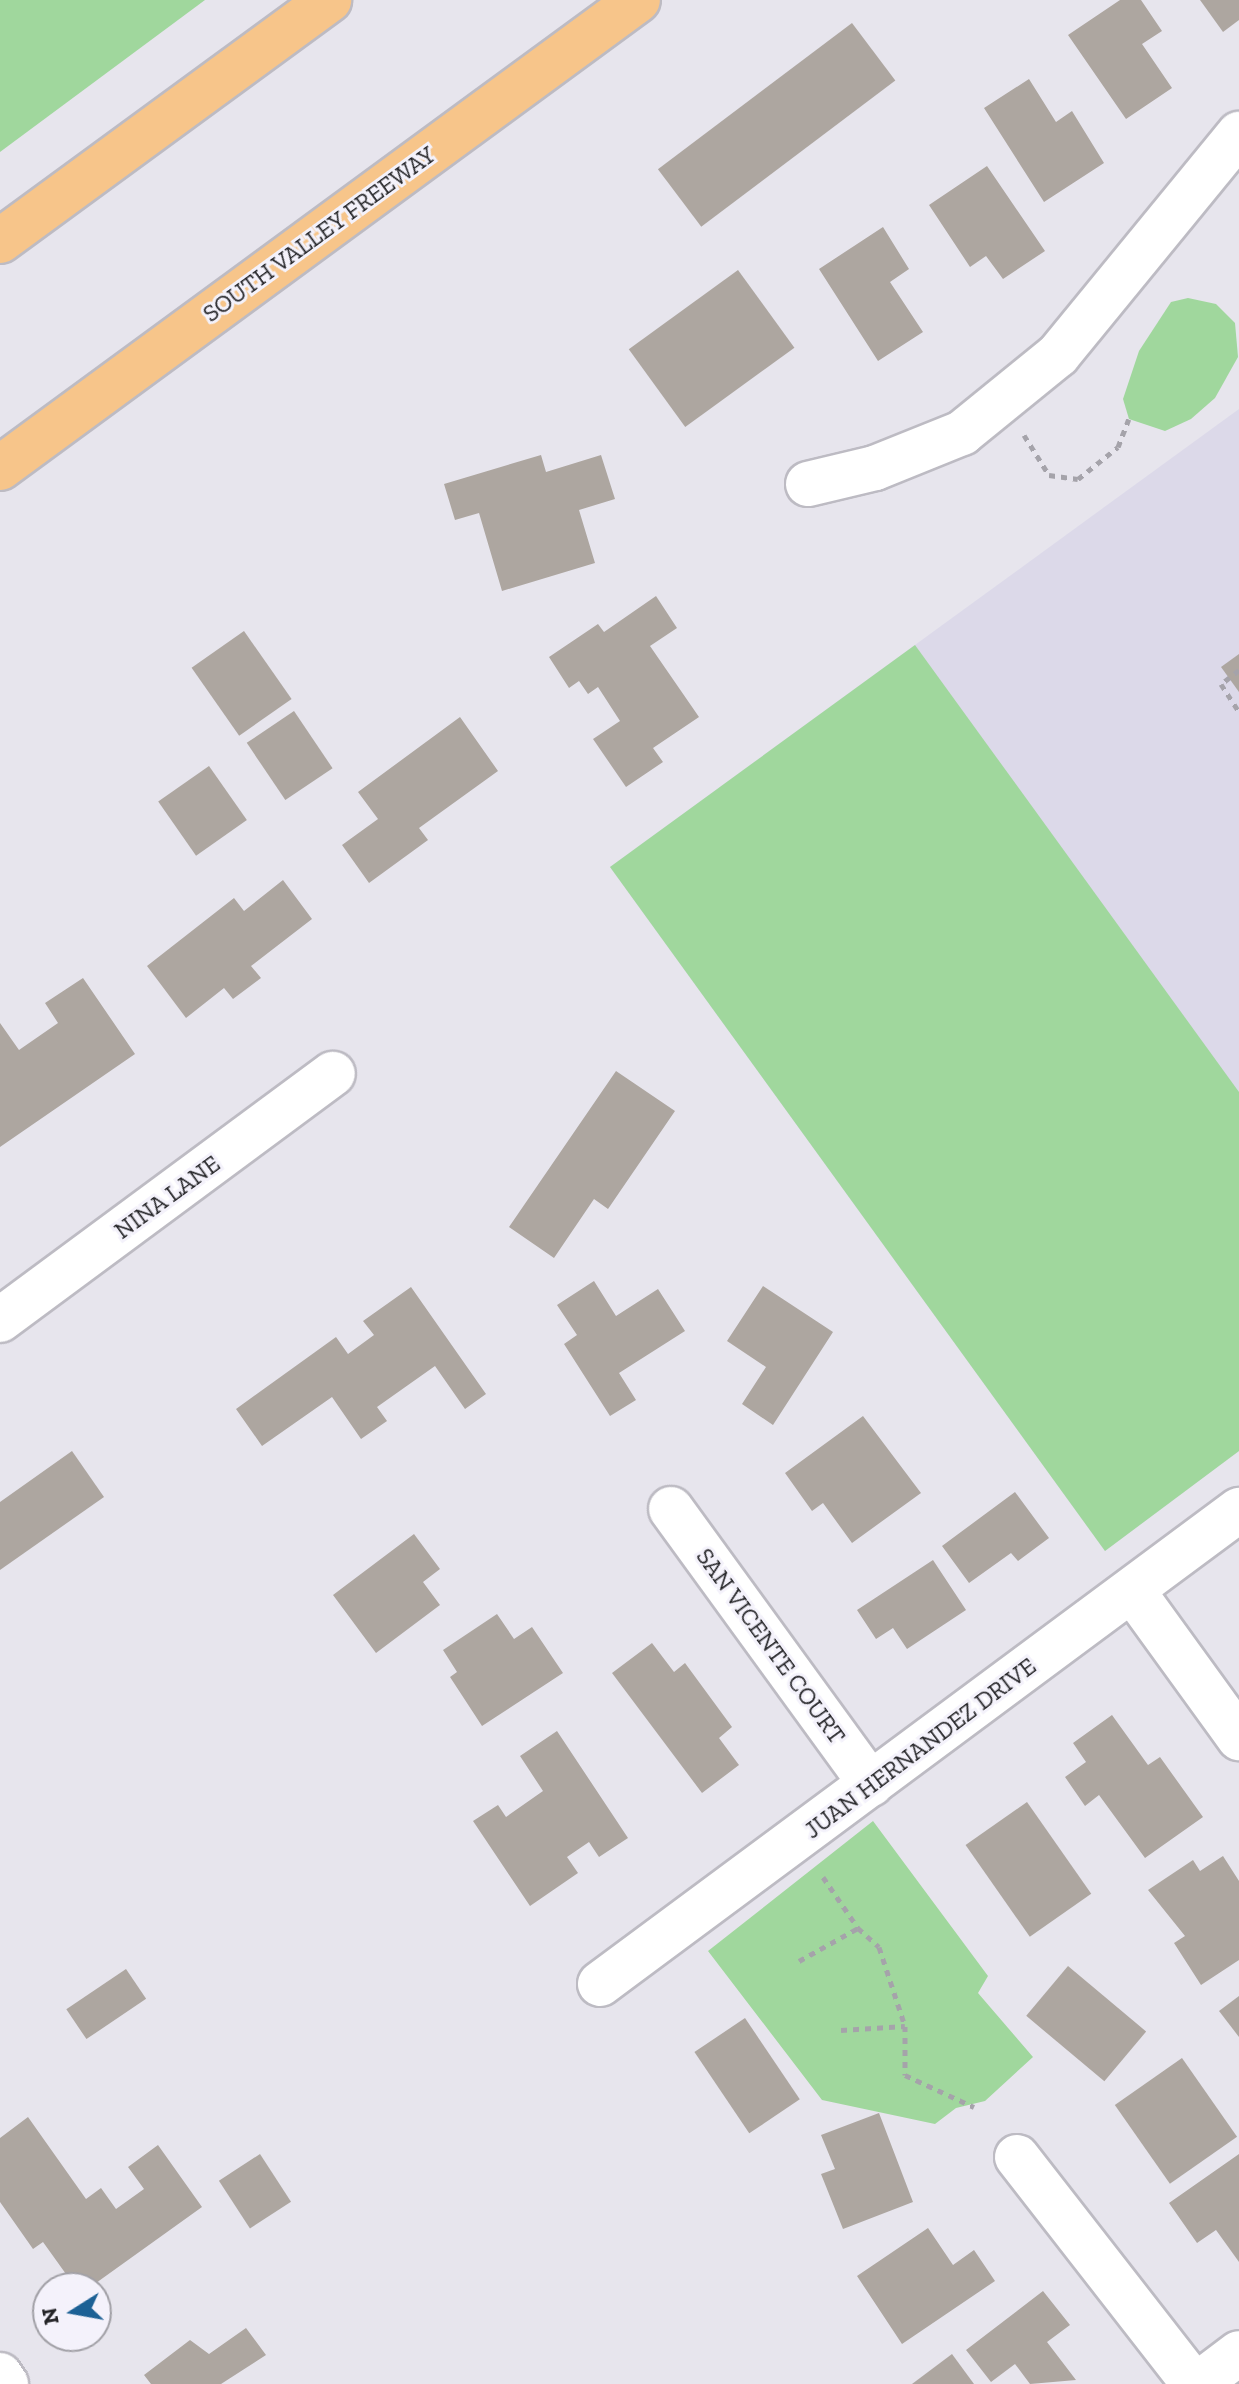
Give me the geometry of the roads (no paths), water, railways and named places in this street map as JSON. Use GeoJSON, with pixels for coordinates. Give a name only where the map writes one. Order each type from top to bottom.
{"type":"FeatureCollection","features":[{"type":"Feature","properties":{"kind":"highway"},"geometry":{"type":"LineString","coordinates":[[0,241],[329,0]]}},
{"type":"Feature","properties":{"kind":"highway","name":"SOUTH VALLEY FREEWAY"},"geometry":{"type":"LineString","coordinates":[[0,468],[638,0]]}},
{"type":"Feature","properties":{"kind":"street"},"geometry":{"type":"LineString","coordinates":[[808,484],[875,468],[962,433],[1058,355],[1239,134]]}},
{"type":"Feature","properties":{"kind":"street","name":"NINA LANE"},"geometry":{"type":"LineString","coordinates":[[0,1320],[333,1074]]}},
{"type":"Feature","properties":{"kind":"street","name":"SAN VICENTE COURT"},"geometry":{"type":"LineString","coordinates":[[671,1509],[871,1784]]}},
{"type":"Feature","properties":{"kind":"street","name":"JUAN HERNANDEZ DRIVE"},"geometry":{"type":"LineString","coordinates":[[600,1984],[1239,1510]]}},
{"type":"Feature","properties":{"kind":"street"},"geometry":{"type":"LineString","coordinates":[[1132,1590],[1239,1738]]}},
{"type":"Feature","properties":{"kind":"street"},"geometry":{"type":"LineString","coordinates":[[1017,2157],[1196,2384],[1239,2353]]}},
{"type":"Feature","properties":{"kind":"street"},"geometry":{"type":"LineString","coordinates":[[0,2375],[6,2384]]}}]}
